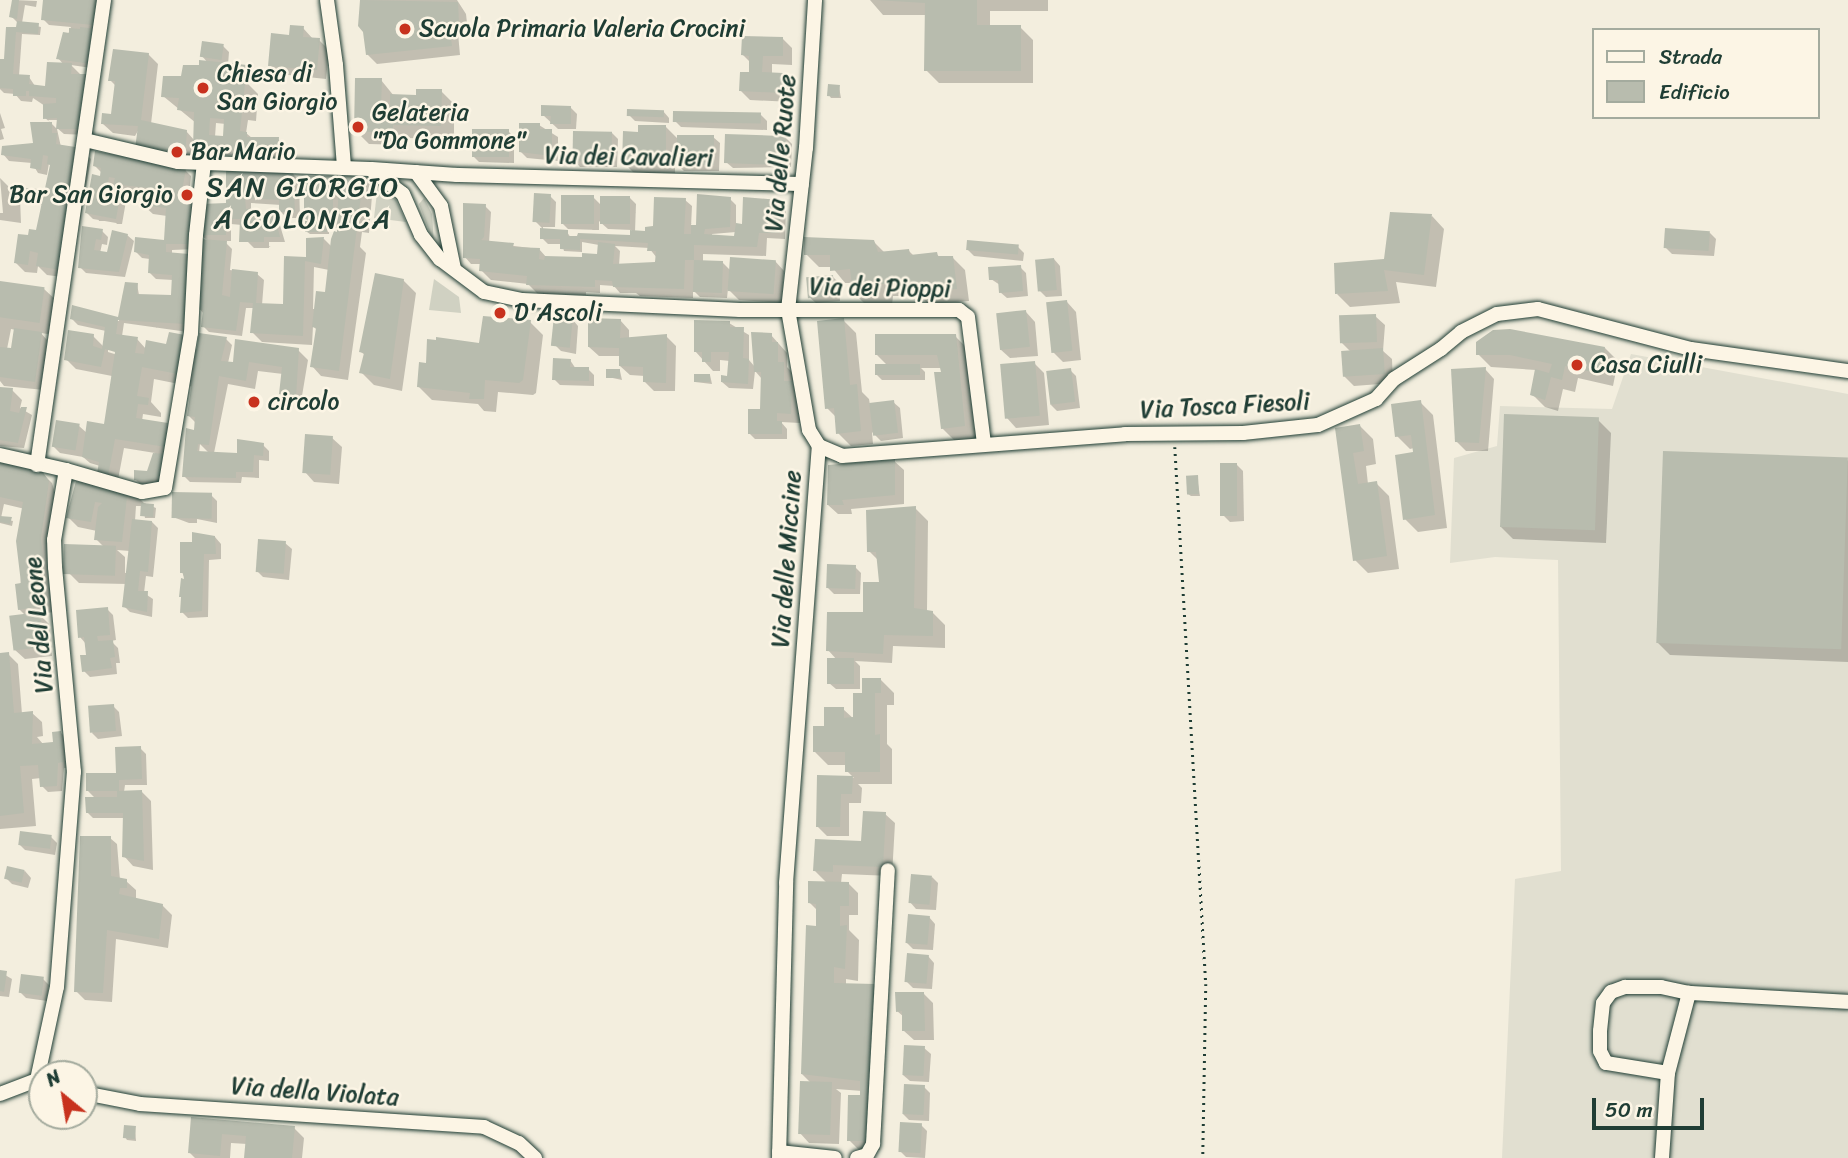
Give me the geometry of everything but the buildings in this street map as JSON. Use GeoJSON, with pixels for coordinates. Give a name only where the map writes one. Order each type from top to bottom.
{"type":"FeatureCollection","features":[{"type":"Feature","properties":{"kind":"street"},"geometry":{"type":"LineString","coordinates":[[37,465],[104,0]]}},
{"type":"Feature","properties":{"kind":"street"},"geometry":{"type":"LineString","coordinates":[[327,0],[336,65],[344,167]]}},
{"type":"Feature","properties":{"kind":"street","name":"Via delle Ruote"},"geometry":{"type":"LineString","coordinates":[[788,310],[802,184],[815,0]]}},
{"type":"Feature","properties":{"kind":"street"},"geometry":{"type":"LineString","coordinates":[[85,139],[178,162],[370,169],[403,194],[430,249],[484,292],[522,300],[788,310]]}},
{"type":"Feature","properties":{"kind":"street"},"geometry":{"type":"LineString","coordinates":[[0,455],[66,470],[142,492],[165,488],[191,333],[196,235],[204,163]]}},
{"type":"Feature","properties":{"kind":"street","name":"Via dei Cavalieri"},"geometry":{"type":"LineString","coordinates":[[370,169],[802,184]]}},
{"type":"Feature","properties":{"kind":"street"},"geometry":{"type":"LineString","coordinates":[[416,172],[441,206],[454,269]]}},
{"type":"Feature","properties":{"kind":"street","name":"Via Tosca Fiesoli"},"geometry":{"type":"LineString","coordinates":[[819,446],[842,456],[984,444],[1243,433],[1318,425],[1376,399],[1394,379],[1461,332],[1497,314],[1538,309],[1692,349],[1848,371]]}},
{"type":"Feature","properties":{"kind":"street","name":"Via dei Pioppi"},"geometry":{"type":"LineString","coordinates":[[788,310],[959,310],[968,317],[984,444]]}},
{"type":"Feature","properties":{"kind":"street","name":"Via delle Miccine"},"geometry":{"type":"LineString","coordinates":[[779,1155],[786,883],[819,446],[809,430],[788,310]]}},
{"type":"Feature","properties":{"kind":"street","name":"Via del Leone"},"geometry":{"type":"LineString","coordinates":[[43,1060],[57,987],[74,772],[54,540],[66,470]]}},
{"type":"Feature","properties":{"kind":"street"},"geometry":{"type":"LineString","coordinates":[[857,1158],[867,1155],[873,1144],[888,870]]}},
{"type":"Feature","properties":{"kind":"street"},"geometry":{"type":"LineString","coordinates":[[1668,1073],[1605,1063],[1600,1051],[1603,1003],[1611,992],[1625,987],[1661,986],[1689,993],[1848,1002]]}},
{"type":"Feature","properties":{"kind":"street"},"geometry":{"type":"LineString","coordinates":[[1662,1158],[1668,1073],[1689,993]]}},
{"type":"Feature","properties":{"kind":"street","name":"Via del Leone"},"geometry":{"type":"LineString","coordinates":[[0,1094],[28,1083]]}},
{"type":"Feature","properties":{"kind":"street","name":"Via della Violata"},"geometry":{"type":"LineString","coordinates":[[98,1096],[140,1104],[484,1127],[519,1143],[535,1158]]}},
{"type":"Feature","properties":{"kind":"street"},"geometry":{"type":"LineString","coordinates":[[779,1155],[835,1158]]}},
{"type":"Feature","properties":{"kind":"path"},"geometry":{"type":"LineString","coordinates":[[1174,434],[1206,984],[1203,1158]]}},
{"type":"Feature","properties":{"kind":"shaded area"},"geometry":{"type":"Polygon","coordinates":[[[378,184],[396,200],[406,222],[374,218],[378,184]]]}},
{"type":"Feature","properties":{"kind":"shaded area"},"geometry":{"type":"Polygon","coordinates":[[[424,198],[432,214],[434,244],[419,204],[424,198]]]}},
{"type":"Feature","properties":{"kind":"shaded area"},"geometry":{"type":"Polygon","coordinates":[[[434,279],[459,297],[461,313],[429,310],[434,279]]]}},
{"type":"Feature","properties":{"kind":"shaded area"},"geometry":{"type":"Polygon","coordinates":[[[1631,354],[1848,394],[1848,1158],[1502,1158],[1515,879],[1561,871],[1558,560],[1495,557],[1450,563],[1454,458],[1497,446],[1500,406],[1612,409],[1631,354]]]}},
{"type":"Feature","properties":{"kind":"place","name":"Scuola Primaria Valeria Crocini"},"geometry":{"type":"Point","coordinates":[405,29]}},
{"type":"Feature","properties":{"kind":"place","name":"Chiesa di San Giorgio"},"geometry":{"type":"Point","coordinates":[203,88]}},
{"type":"Feature","properties":{"kind":"place","name":"Gelateria \"Da Gommone\""},"geometry":{"type":"Point","coordinates":[358,127]}},
{"type":"Feature","properties":{"kind":"place","name":"Bar Mario"},"geometry":{"type":"Point","coordinates":[177,152]}},
{"type":"Feature","properties":{"kind":"place","name":"Bar San Giorgio"},"geometry":{"type":"Point","coordinates":[187,195]}},
{"type":"Feature","properties":{"kind":"place","name":"D'Ascoli"},"geometry":{"type":"Point","coordinates":[500,313]}},
{"type":"Feature","properties":{"kind":"place","name":"Casa Ciulli"},"geometry":{"type":"Point","coordinates":[1577,365]}},
{"type":"Feature","properties":{"kind":"place","name":"circolo"},"geometry":{"type":"Point","coordinates":[254,402]}},
{"type":"Feature","properties":{"kind":"district","name":"SAN GIORGIO A COLONICA"},"geometry":{"type":"Point","coordinates":[303,203]}}]}
